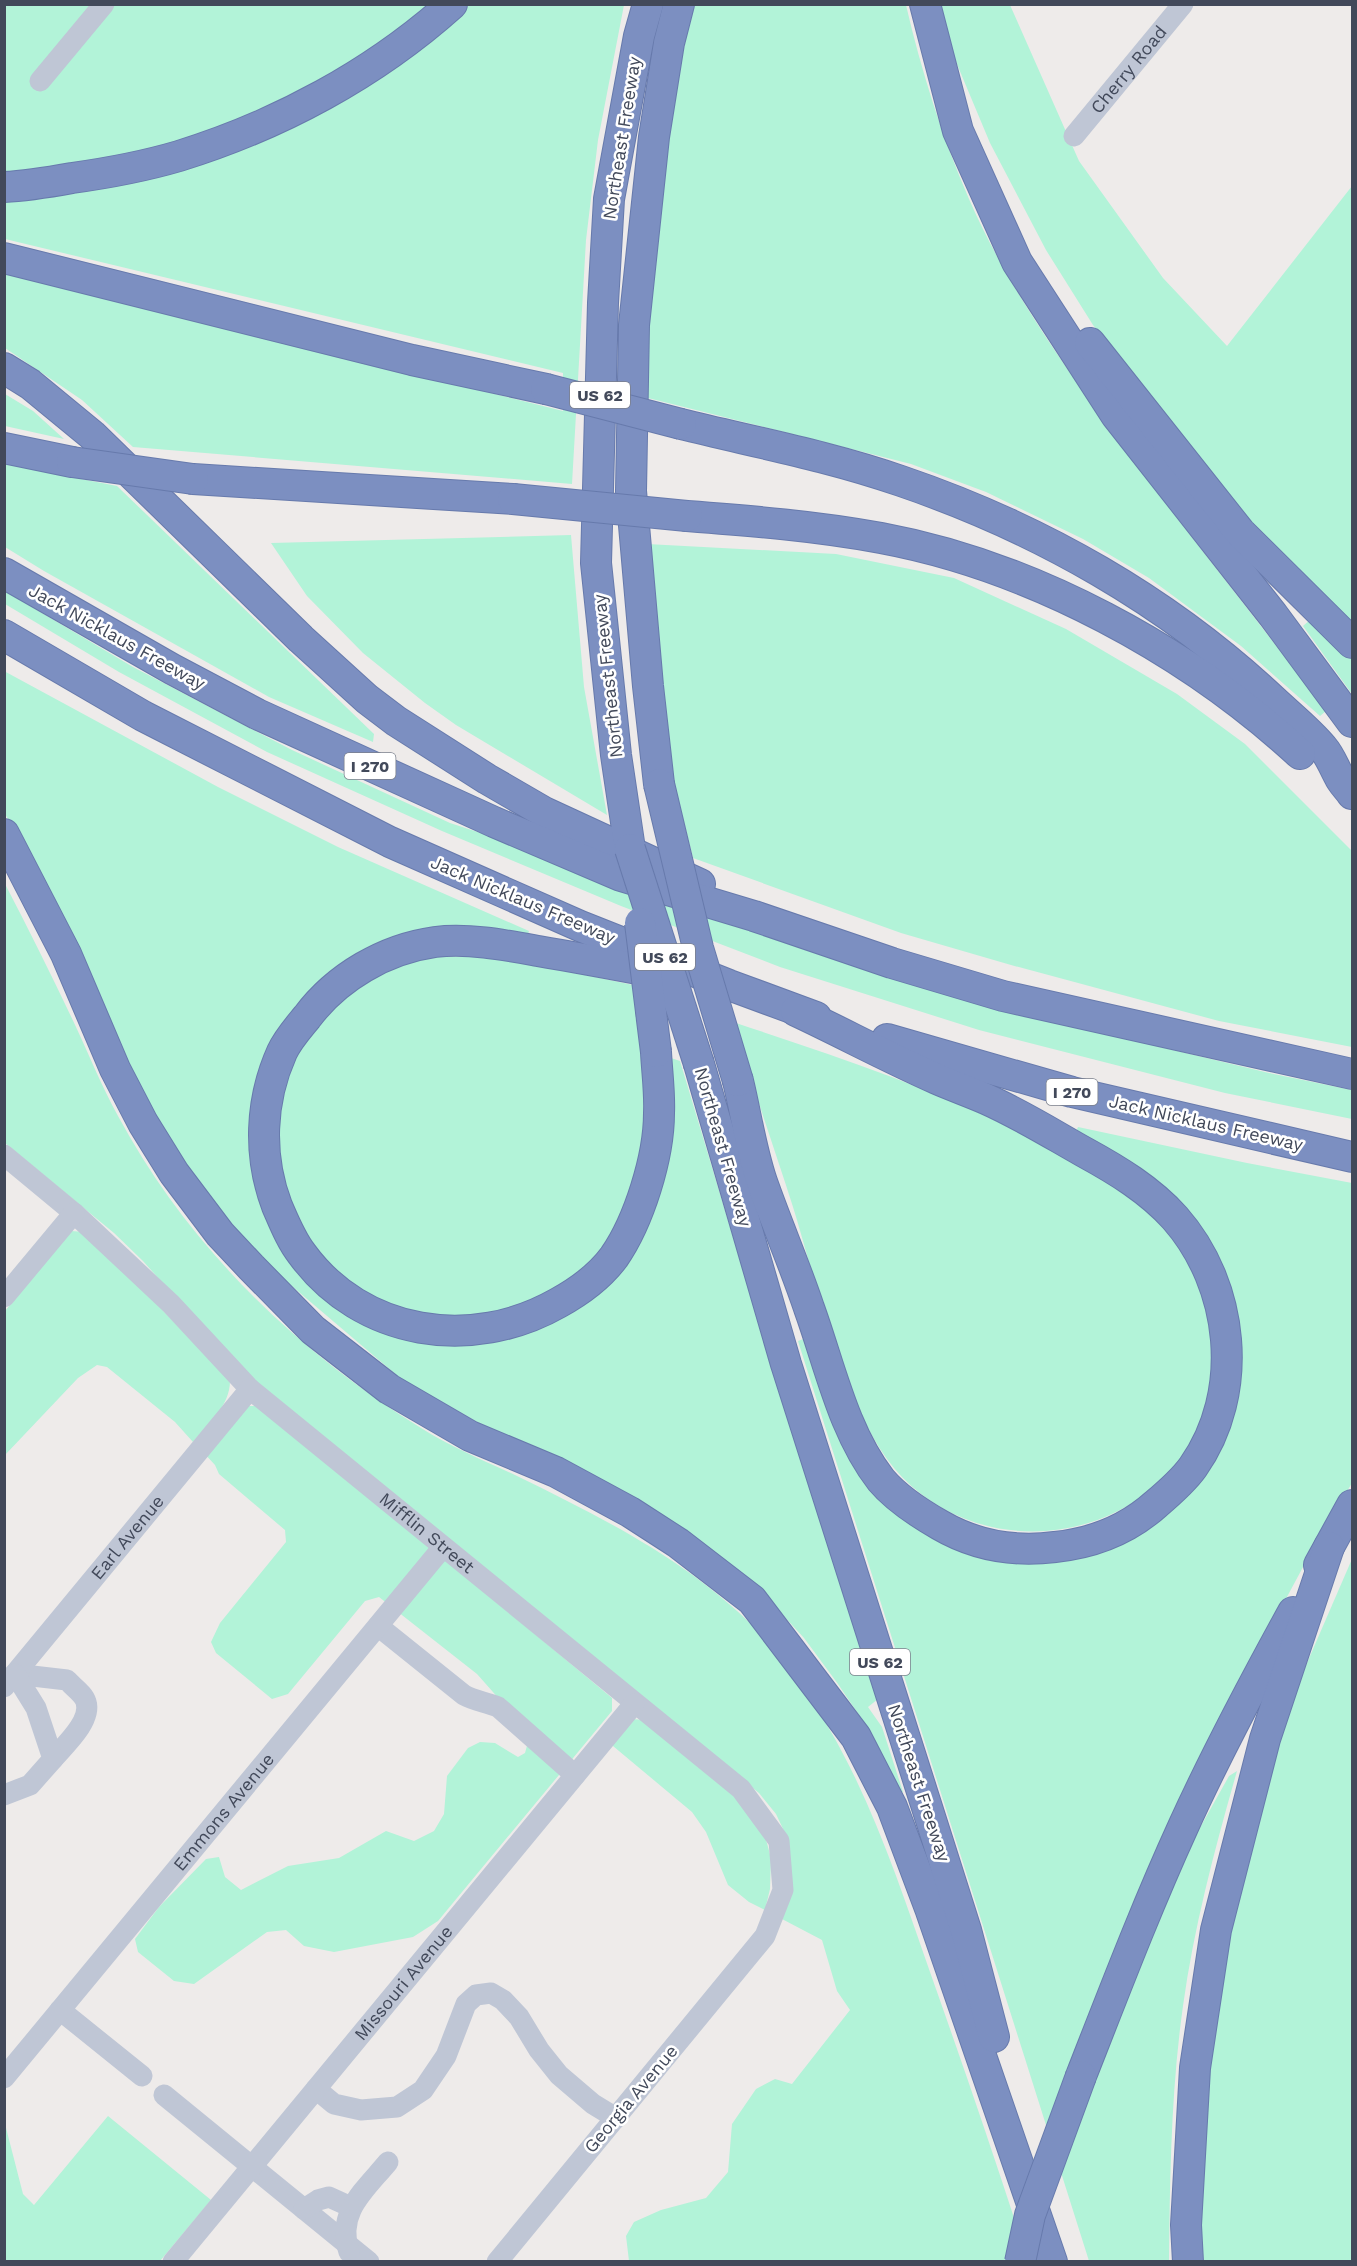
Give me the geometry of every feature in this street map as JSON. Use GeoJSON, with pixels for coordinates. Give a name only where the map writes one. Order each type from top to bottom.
{"type":"FeatureCollection","features":[{"type":"Feature","properties":{"kind":"highway"},"geometry":{"type":"LineString","coordinates":[[4,187],[99,174],[179,156],[250,130],[319,98],[359,75],[429,26],[452,4]]}},
{"type":"Feature","properties":{"kind":"highway","name":"Northeast Freeway"},"geometry":{"type":"LineString","coordinates":[[648,4],[639,36],[609,199],[603,303],[596,563],[616,755],[630,849],[699,1064],[786,1364],[966,1930],[1052,2262]]}},
{"type":"Feature","properties":{"kind":"highway"},"geometry":{"type":"LineString","coordinates":[[679,4],[669,43],[654,137],[634,325],[631,491],[659,784],[698,948],[738,1081],[761,1179],[858,1443],[883,1482],[914,1511],[970,1540],[992,1546],[1031,1550],[1071,1546],[1110,1535],[1144,1515],[1175,1488],[1192,1468],[1208,1442],[1225,1388],[1226,1329],[1216,1286],[1191,1238],[1154,1197],[1109,1166],[988,1100],[935,1078],[796,1011]]}},
{"type":"Feature","properties":{"kind":"highway"},"geometry":{"type":"LineString","coordinates":[[925,4],[958,131],[1017,262],[1116,415],[1273,615],[1353,722]]}},
{"type":"Feature","properties":{"kind":"highway"},"geometry":{"type":"LineString","coordinates":[[4,258],[412,360],[546,389],[819,457],[899,480],[963,503],[1027,531],[1088,563],[1139,595],[1236,665],[1325,750],[1346,787]]}},
{"type":"Feature","properties":{"kind":"highway"},"geometry":{"type":"LineString","coordinates":[[1017,262],[1086,338],[1240,532],[1353,643]]}},
{"type":"Feature","properties":{"kind":"highway"},"geometry":{"type":"LineString","coordinates":[[4,368],[30,384],[92,435],[327,663],[396,721],[457,761],[544,812],[703,885],[754,916]]}},
{"type":"Feature","properties":{"kind":"highway"},"geometry":{"type":"LineString","coordinates":[[4,448],[72,462],[193,478],[513,499],[807,526],[883,538],[964,559],[1036,586],[1118,623],[1197,672],[1346,787]]}},
{"type":"Feature","properties":{"kind":"highway","name":"Jack Nicklaus Freeway"},"geometry":{"type":"LineString","coordinates":[[4,573],[133,648],[257,714],[494,822],[621,876],[1003,996],[1353,1074]]}},
{"type":"Feature","properties":{"kind":"highway","name":"Jack Nicklaus Freeway"},"geometry":{"type":"LineString","coordinates":[[4,635],[143,716],[390,842],[580,926],[796,1011],[1072,1092],[1353,1156]]}},
{"type":"Feature","properties":{"kind":"highway"},"geometry":{"type":"LineString","coordinates":[[4,834],[66,954],[115,1069],[143,1123],[220,1234],[251,1267],[313,1330],[389,1389],[470,1436],[556,1472],[630,1512],[678,1543],[752,1600],[856,1737],[892,1807],[932,1911],[1052,2262]]}},
{"type":"Feature","properties":{"kind":"highway"},"geometry":{"type":"LineString","coordinates":[[630,849],[656,1052],[660,1115],[651,1172],[636,1214],[613,1257],[579,1291],[538,1314],[494,1329],[456,1333],[417,1328],[369,1311],[346,1297],[320,1276],[300,1253],[284,1224],[268,1181],[263,1131],[266,1101],[273,1074],[284,1049],[315,1005],[336,986],[360,970],[396,951],[437,942],[490,943],[729,985]]}},
{"type":"Feature","properties":{"kind":"highway"},"geometry":{"type":"LineString","coordinates":[[1020,2262],[1030,2215],[1081,2076],[1131,1949],[1183,1827],[1256,1680],[1353,1505]]}},
{"type":"Feature","properties":{"kind":"highway"},"geometry":{"type":"LineString","coordinates":[[1188,2262],[1186,2225],[1195,2068],[1216,1930],[1265,1738],[1329,1547]]}},
{"type":"Feature","properties":{"kind":"street"},"geometry":{"type":"LineString","coordinates":[[40,81],[104,4]]}},
{"type":"Feature","properties":{"kind":"street","name":"Cherry Road"},"geometry":{"type":"LineString","coordinates":[[1074,136],[1183,4]]}},
{"type":"Feature","properties":{"kind":"street","name":"Mifflin Street"},"geometry":{"type":"LineString","coordinates":[[4,1155],[74,1213],[171,1304],[250,1389],[741,1789],[779,1841],[783,1890],[765,1935]]}},
{"type":"Feature","properties":{"kind":"street"},"geometry":{"type":"LineString","coordinates":[[4,1297],[74,1213]]}},
{"type":"Feature","properties":{"kind":"street","name":"Earl Avenue"},"geometry":{"type":"LineString","coordinates":[[10,1681],[250,1389]]}},
{"type":"Feature","properties":{"kind":"street","name":"Emmons Avenue"},"geometry":{"type":"LineString","coordinates":[[4,2078],[443,1547]]}},
{"type":"Feature","properties":{"kind":"street"},"geometry":{"type":"LineString","coordinates":[[378,1626],[464,1695],[474,1701],[486,1702],[498,1707],[575,1775]]}},
{"type":"Feature","properties":{"kind":"street"},"geometry":{"type":"LineString","coordinates":[[4,1795],[30,1785],[72,1737],[87,1716],[86,1701],[67,1680],[10,1681]]}},
{"type":"Feature","properties":{"kind":"street"},"geometry":{"type":"LineString","coordinates":[[10,1681],[36,1708],[52,1759]]}},
{"type":"Feature","properties":{"kind":"street","name":"Missouri Avenue"},"geometry":{"type":"LineString","coordinates":[[173,2262],[634,1704]]}},
{"type":"Feature","properties":{"kind":"street","name":"Georgia Avenue"},"geometry":{"type":"LineString","coordinates":[[497,2262],[765,1935]]}},
{"type":"Feature","properties":{"kind":"street"},"geometry":{"type":"LineString","coordinates":[[316,2089],[334,2104],[361,2110],[397,2107],[423,2090],[446,2056],[466,2004],[476,1995],[491,1994],[503,2000],[519,2017],[539,2050],[559,2075],[593,2103],[616,2118]]}},
{"type":"Feature","properties":{"kind":"street"},"geometry":{"type":"LineString","coordinates":[[60,2010],[142,2076]]}},
{"type":"Feature","properties":{"kind":"street"},"geometry":{"type":"LineString","coordinates":[[164,2095],[304,2209],[348,2253],[369,2262]]}},
{"type":"Feature","properties":{"kind":"street"},"geometry":{"type":"LineString","coordinates":[[348,2253],[345,2229],[351,2207],[388,2162]]}},
{"type":"Feature","properties":{"kind":"street"},"geometry":{"type":"LineString","coordinates":[[304,2209],[318,2200],[329,2197],[351,2207]]}},
{"type":"Feature","properties":{"kind":"green space"},"geometry":{"type":"Polygon","coordinates":[[[4,5],[435,5],[399,32],[319,80],[248,116],[220,127],[160,146],[97,161],[5,173],[4,5]]]}},
{"type":"Feature","properties":{"kind":"green space"},"geometry":{"type":"Polygon","coordinates":[[[465,5],[624,5],[598,140],[586,240],[572,484],[133,447],[82,400],[5,348],[5,271],[563,411],[563,373],[5,239],[5,197],[187,161],[465,5]]]}},
{"type":"Feature","properties":{"kind":"green space"},"geometry":{"type":"Polygon","coordinates":[[[693,5],[906,5],[925,79],[950,152],[982,228],[1013,285],[1103,419],[1326,711],[1320,716],[1241,646],[1149,578],[1083,539],[986,492],[911,464],[640,396],[660,163],[693,5]]]}},
{"type":"Feature","properties":{"kind":"green space"},"geometry":{"type":"Polygon","coordinates":[[[941,5],[1010,5],[1079,161],[1163,278],[1227,346],[1352,186],[1352,631],[1278,557],[1093,325],[1046,250],[990,143],[954,57],[941,5]]]}},
{"type":"Feature","properties":{"kind":"green space"},"geometry":{"type":"Polygon","coordinates":[[[5,394],[33,411],[64,439],[5,426],[5,394]]]}},
{"type":"Feature","properties":{"kind":"green space"},"geometry":{"type":"Polygon","coordinates":[[[5,464],[117,486],[374,734],[373,742],[269,697],[5,547],[5,464]]]}},
{"type":"Feature","properties":{"kind":"green space"},"geometry":{"type":"Polygon","coordinates":[[[571,535],[584,687],[607,815],[456,725],[363,653],[307,596],[271,543],[571,535]]]}},
{"type":"Feature","properties":{"kind":"green space"},"geometry":{"type":"Polygon","coordinates":[[[647,544],[836,554],[954,578],[1066,629],[1177,694],[1245,744],[1352,851],[1352,1047],[1219,1021],[1011,965],[901,933],[693,858],[672,775],[647,544]]]}},
{"type":"Feature","properties":{"kind":"green space"},"geometry":{"type":"Polygon","coordinates":[[[5,591],[133,667],[292,750],[450,823],[1082,1028],[1269,1073],[1352,1090],[1352,1119],[1225,1093],[979,1030],[780,967],[621,906],[442,831],[267,752],[119,672],[5,604],[5,591]]]}},
{"type":"Feature","properties":{"kind":"green space"},"geometry":{"type":"Polygon","coordinates":[[[1311,619],[1352,660],[1352,694],[1303,626],[1311,619]]]}},
{"type":"Feature","properties":{"kind":"green space"},"geometry":{"type":"Polygon","coordinates":[[[4,671],[218,787],[338,847],[529,931],[527,938],[338,970],[255,1118],[307,1275],[456,1341],[623,1259],[665,1056],[680,1061],[768,1353],[878,1699],[868,1707],[882,1727],[903,1792],[899,1793],[869,1730],[838,1684],[804,1638],[760,1590],[698,1540],[654,1510],[601,1481],[491,1430],[400,1378],[280,1276],[229,1223],[191,1171],[138,1088],[51,892],[5,814],[4,671]]]}},
{"type":"Feature","properties":{"kind":"green space"},"geometry":{"type":"Polygon","coordinates":[[[4,882],[59,990],[112,1105],[146,1164],[177,1209],[249,1292],[331,1365],[375,1398],[421,1428],[456,1448],[586,1510],[684,1569],[743,1617],[781,1657],[820,1713],[840,1748],[874,1821],[903,1895],[1028,2261],[629,2261],[626,2236],[634,2222],[661,2210],[706,2198],[728,2172],[732,2124],[756,2089],[775,2079],[792,2084],[850,2010],[837,1991],[822,1940],[782,1919],[784,1831],[776,1814],[759,1793],[233,1362],[143,1261],[114,1233],[5,1143],[4,882]]]}},
{"type":"Feature","properties":{"kind":"green space"},"geometry":{"type":"Polygon","coordinates":[[[430,956],[501,957],[633,985],[648,1105],[638,1178],[609,1245],[580,1272],[547,1294],[519,1307],[483,1315],[452,1318],[402,1309],[367,1295],[333,1269],[312,1247],[295,1219],[280,1175],[274,1140],[287,1071],[303,1039],[325,1011],[393,964],[430,956]]]}},
{"type":"Feature","properties":{"kind":"green space"},"geometry":{"type":"Polygon","coordinates":[[[736,1023],[870,1069],[958,1103],[1001,1123],[1085,1167],[1119,1188],[1142,1203],[1171,1231],[1197,1269],[1209,1302],[1211,1378],[1205,1412],[1191,1444],[1170,1472],[1153,1488],[1124,1508],[1092,1522],[1059,1530],[1025,1531],[992,1527],[959,1516],[929,1500],[902,1477],[882,1451],[864,1420],[835,1349],[736,1023]]]}},
{"type":"Feature","properties":{"kind":"green space"},"geometry":{"type":"Polygon","coordinates":[[[1078,1127],[1352,1183],[1352,1483],[1317,1541],[1266,1636],[1084,2027],[1063,2081],[1081,2112],[1133,1969],[1192,1842],[1229,1776],[1237,1771],[1206,1887],[1183,2006],[1174,2102],[1169,2261],[1089,2261],[798,1341],[806,1338],[913,1519],[1084,1552],[1218,1447],[1222,1270],[1075,1134],[1078,1127]]]}},
{"type":"Feature","properties":{"kind":"green space"},"geometry":{"type":"Polygon","coordinates":[[[71,1231],[84,1232],[94,1238],[230,1381],[222,1407],[193,1442],[175,1422],[107,1367],[97,1365],[78,1378],[5,1455],[5,1311],[71,1231]]]}},
{"type":"Feature","properties":{"kind":"green space"},"geometry":{"type":"Polygon","coordinates":[[[247,1406],[260,1406],[612,1698],[612,1711],[438,1921],[413,1937],[334,1952],[304,1946],[286,1930],[267,1932],[194,1984],[174,1981],[138,1952],[135,1939],[159,1907],[206,1859],[219,1857],[225,1877],[241,1890],[288,1866],[339,1858],[386,1831],[414,1841],[434,1831],[444,1814],[447,1776],[468,1748],[480,1742],[495,1743],[518,1757],[525,1753],[528,1742],[515,1717],[477,1674],[379,1597],[365,1601],[288,1694],[272,1699],[216,1653],[211,1642],[220,1623],[286,1542],[285,1530],[219,1474],[215,1465],[203,1452],[247,1406]]]}},
{"type":"Feature","properties":{"kind":"green space"},"geometry":{"type":"Polygon","coordinates":[[[1352,1559],[1352,2261],[1199,2262],[1209,2048],[1225,1957],[1268,1772],[1294,1693],[1352,1559]]]}},
{"type":"Feature","properties":{"kind":"green space"},"geometry":{"type":"Polygon","coordinates":[[[632,1719],[644,1720],[735,1796],[765,1836],[771,1858],[770,1889],[765,1910],[749,1902],[728,1885],[706,1832],[692,1812],[607,1741],[632,1719]]]}},
{"type":"Feature","properties":{"kind":"green space"},"geometry":{"type":"Polygon","coordinates":[[[108,2116],[211,2200],[160,2261],[5,2261],[4,2120],[23,2194],[34,2205],[108,2116]]]}}]}
